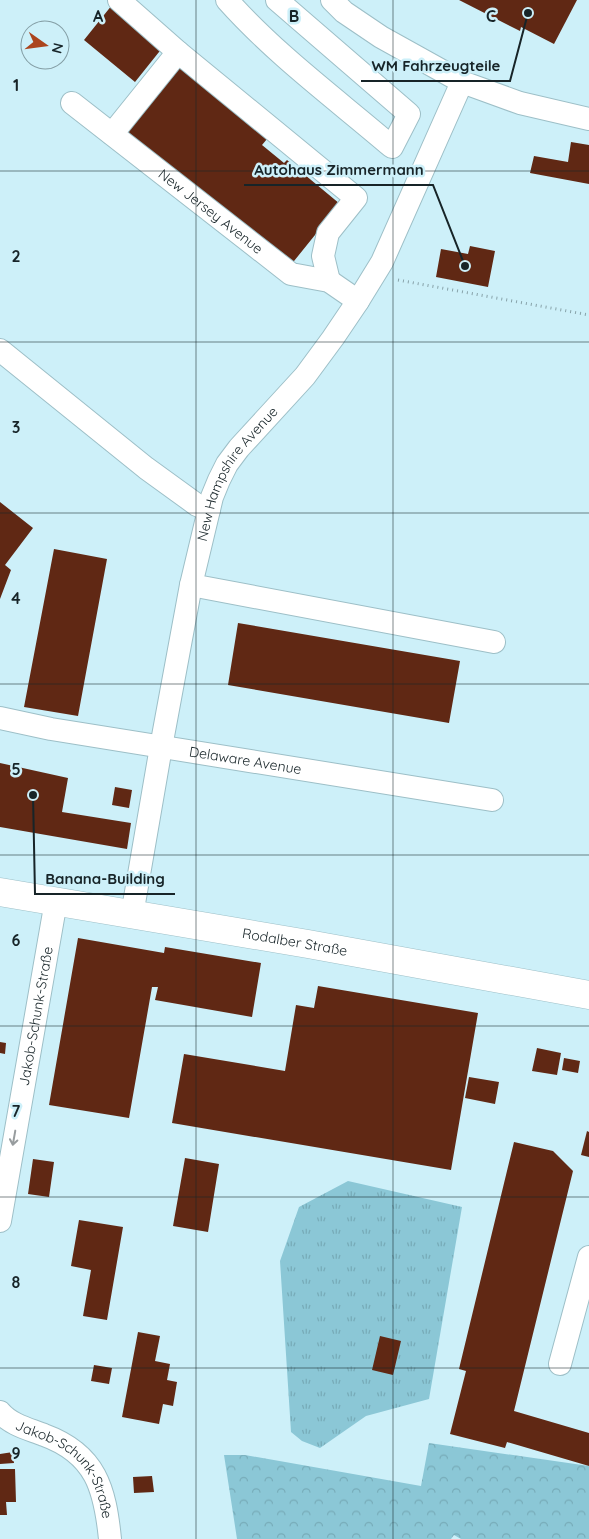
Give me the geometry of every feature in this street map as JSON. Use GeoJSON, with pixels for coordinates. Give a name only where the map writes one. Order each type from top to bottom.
{"type":"FeatureCollection","features":[{"type":"Feature","properties":{"kind":"main road","name":"Rodalber Straße"},"geometry":{"type":"LineString","coordinates":[[0,892],[308,944],[589,995]]}},
{"type":"Feature","properties":{"kind":"street"},"geometry":{"type":"LineString","coordinates":[[119,0],[178,52],[356,198],[328,233],[323,256],[330,281]]}},
{"type":"Feature","properties":{"kind":"street"},"geometry":{"type":"LineString","coordinates":[[227,0],[288,61],[337,99],[392,147],[409,114],[277,0]]}},
{"type":"Feature","properties":{"kind":"street"},"geometry":{"type":"LineString","coordinates":[[332,0],[344,12],[381,36],[462,82],[520,103],[589,118]]}},
{"type":"Feature","properties":{"kind":"street"},"geometry":{"type":"LineString","coordinates":[[112,134],[178,52]]}},
{"type":"Feature","properties":{"kind":"street","name":"New Hampshire Avenue"},"geometry":{"type":"LineString","coordinates":[[132,915],[191,586],[218,480],[239,448],[305,376],[358,301],[382,262],[462,82]]}},
{"type":"Feature","properties":{"kind":"street","name":"New Jersey Avenue"},"geometry":{"type":"LineString","coordinates":[[72,103],[291,274],[330,281],[358,301]]}},
{"type":"Feature","properties":{"kind":"street"},"geometry":{"type":"LineString","coordinates":[[401,131],[432,147]]}},
{"type":"Feature","properties":{"kind":"street"},"geometry":{"type":"LineString","coordinates":[[0,350],[146,468],[197,505],[209,510]]}},
{"type":"Feature","properties":{"kind":"street"},"geometry":{"type":"LineString","coordinates":[[191,586],[494,642]]}},
{"type":"Feature","properties":{"kind":"street","name":"Delaware Avenue"},"geometry":{"type":"LineString","coordinates":[[0,718],[51,729],[492,800]]}},
{"type":"Feature","properties":{"kind":"street","name":"Jakob-Schunk-Straße"},"geometry":{"type":"LineString","coordinates":[[0,1222],[56,901]]}},
{"type":"Feature","properties":{"kind":"street"},"geometry":{"type":"LineString","coordinates":[[560,1364],[589,1257]]}},
{"type":"Feature","properties":{"kind":"street","name":"Jakob-Schunk-Straße"},"geometry":{"type":"LineString","coordinates":[[0,1412],[18,1426],[54,1438],[71,1447],[85,1459],[96,1475],[103,1492],[110,1539]]}},
{"type":"Feature","properties":{"kind":"path"},"geometry":{"type":"LineString","coordinates":[[373,275],[589,315]]}},
{"type":"Feature","properties":{"kind":"green space"},"geometry":{"type":"Polygon","coordinates":[[[348,1181],[462,1207],[429,1399],[366,1416],[320,1448],[302,1441],[291,1432],[280,1261],[299,1207],[348,1181]]]}},
{"type":"Feature","properties":{"kind":"green space"},"geometry":{"type":"Polygon","coordinates":[[[429,1443],[589,1466],[589,1539],[461,1539],[454,1535],[451,1539],[237,1539],[224,1455],[245,1455],[421,1486],[429,1443]]]}},
{"type":"Feature","properties":{"kind":"building"},"geometry":{"type":"Polygon","coordinates":[[[459,0],[577,0],[554,44],[521,27],[520,31],[459,0]]]}},
{"type":"Feature","properties":{"kind":"building"},"geometry":{"type":"Polygon","coordinates":[[[112,5],[163,47],[135,82],[84,40],[112,5]]]}},
{"type":"Feature","properties":{"kind":"building"},"geometry":{"type":"Polygon","coordinates":[[[180,67],[267,139],[262,145],[284,163],[287,160],[340,204],[290,266],[127,133],[180,67]]]}},
{"type":"Feature","properties":{"kind":"building"},"geometry":{"type":"Polygon","coordinates":[[[571,142],[589,145],[589,184],[530,173],[534,156],[568,162],[571,142]]]}},
{"type":"Feature","properties":{"kind":"building"},"geometry":{"type":"Polygon","coordinates":[[[470,246],[495,251],[488,287],[436,277],[441,249],[468,254],[470,246]]]}},
{"type":"Feature","properties":{"kind":"building"},"geometry":{"type":"Polygon","coordinates":[[[0,502],[33,528],[5,565],[11,570],[0,599],[0,502]]]}},
{"type":"Feature","properties":{"kind":"building"},"geometry":{"type":"Polygon","coordinates":[[[54,549],[107,559],[78,716],[24,707],[54,549]]]}},
{"type":"Feature","properties":{"kind":"building"},"geometry":{"type":"Polygon","coordinates":[[[238,623],[460,661],[449,723],[228,685],[238,623]]]}},
{"type":"Feature","properties":{"kind":"building"},"geometry":{"type":"Polygon","coordinates":[[[0,763],[68,778],[62,812],[131,823],[127,849],[0,827],[0,763]]]}},
{"type":"Feature","properties":{"kind":"building"},"geometry":{"type":"Polygon","coordinates":[[[115,787],[132,790],[129,808],[112,805],[115,787]]]}},
{"type":"Feature","properties":{"kind":"building"},"geometry":{"type":"Polygon","coordinates":[[[78,938],[164,953],[165,947],[261,963],[252,1017],[155,1000],[158,987],[152,987],[129,1118],[49,1105],[78,938]]]}},
{"type":"Feature","properties":{"kind":"building"},"geometry":{"type":"Polygon","coordinates":[[[318,986],[478,1013],[451,1170],[172,1123],[184,1054],[285,1071],[296,1005],[314,1008],[318,986]]]}},
{"type":"Feature","properties":{"kind":"building"},"geometry":{"type":"Polygon","coordinates":[[[0,1042],[6,1043],[5,1054],[0,1053],[0,1042]]]}},
{"type":"Feature","properties":{"kind":"building"},"geometry":{"type":"Polygon","coordinates":[[[537,1048],[561,1053],[557,1075],[532,1071],[537,1048]]]}},
{"type":"Feature","properties":{"kind":"building"},"geometry":{"type":"Polygon","coordinates":[[[564,1058],[580,1061],[578,1073],[562,1070],[564,1058]]]}},
{"type":"Feature","properties":{"kind":"building"},"geometry":{"type":"Polygon","coordinates":[[[469,1077],[499,1082],[495,1104],[465,1098],[469,1077]]]}},
{"type":"Feature","properties":{"kind":"building"},"geometry":{"type":"Polygon","coordinates":[[[587,1131],[589,1132],[589,1157],[581,1155],[587,1131]]]}},
{"type":"Feature","properties":{"kind":"building"},"geometry":{"type":"Polygon","coordinates":[[[514,1142],[553,1151],[573,1171],[514,1411],[589,1433],[589,1466],[507,1442],[505,1448],[450,1434],[466,1371],[459,1369],[514,1142]]]}},
{"type":"Feature","properties":{"kind":"building"},"geometry":{"type":"Polygon","coordinates":[[[185,1158],[219,1164],[208,1232],[173,1226],[185,1158]]]}},
{"type":"Feature","properties":{"kind":"building"},"geometry":{"type":"Polygon","coordinates":[[[33,1159],[54,1162],[49,1197],[28,1194],[33,1159]]]}},
{"type":"Feature","properties":{"kind":"building"},"geometry":{"type":"Polygon","coordinates":[[[79,1220],[123,1227],[107,1320],[83,1316],[91,1270],[71,1266],[79,1220]]]}},
{"type":"Feature","properties":{"kind":"building"},"geometry":{"type":"Polygon","coordinates":[[[138,1332],[160,1336],[155,1361],[170,1364],[167,1380],[177,1382],[173,1406],[163,1404],[159,1424],[122,1417],[138,1332]]]}},
{"type":"Feature","properties":{"kind":"building"},"geometry":{"type":"Polygon","coordinates":[[[380,1336],[401,1341],[393,1375],[372,1370],[380,1336]]]}},
{"type":"Feature","properties":{"kind":"building"},"geometry":{"type":"Polygon","coordinates":[[[94,1365],[112,1368],[109,1384],[91,1381],[94,1365]]]}},
{"type":"Feature","properties":{"kind":"building"},"geometry":{"type":"Polygon","coordinates":[[[13,1452],[14,1463],[0,1464],[0,1454],[13,1452]]]}},
{"type":"Feature","properties":{"kind":"building"},"geometry":{"type":"Polygon","coordinates":[[[0,1469],[15,1469],[16,1502],[6,1502],[7,1515],[0,1515],[0,1469]]]}},
{"type":"Feature","properties":{"kind":"building"},"geometry":{"type":"Polygon","coordinates":[[[152,1476],[154,1492],[134,1493],[133,1477],[152,1476]]]}},
{"type":"Feature","properties":{"kind":"place","name":"WM Fahrzeugteile"},"geometry":{"type":"Point","coordinates":[528,13]}},
{"type":"Feature","properties":{"kind":"place","name":"Autohaus Zimmermann"},"geometry":{"type":"Point","coordinates":[465,266]}},
{"type":"Feature","properties":{"kind":"place","name":"Banana-Building"},"geometry":{"type":"Point","coordinates":[33,795]}}]}
